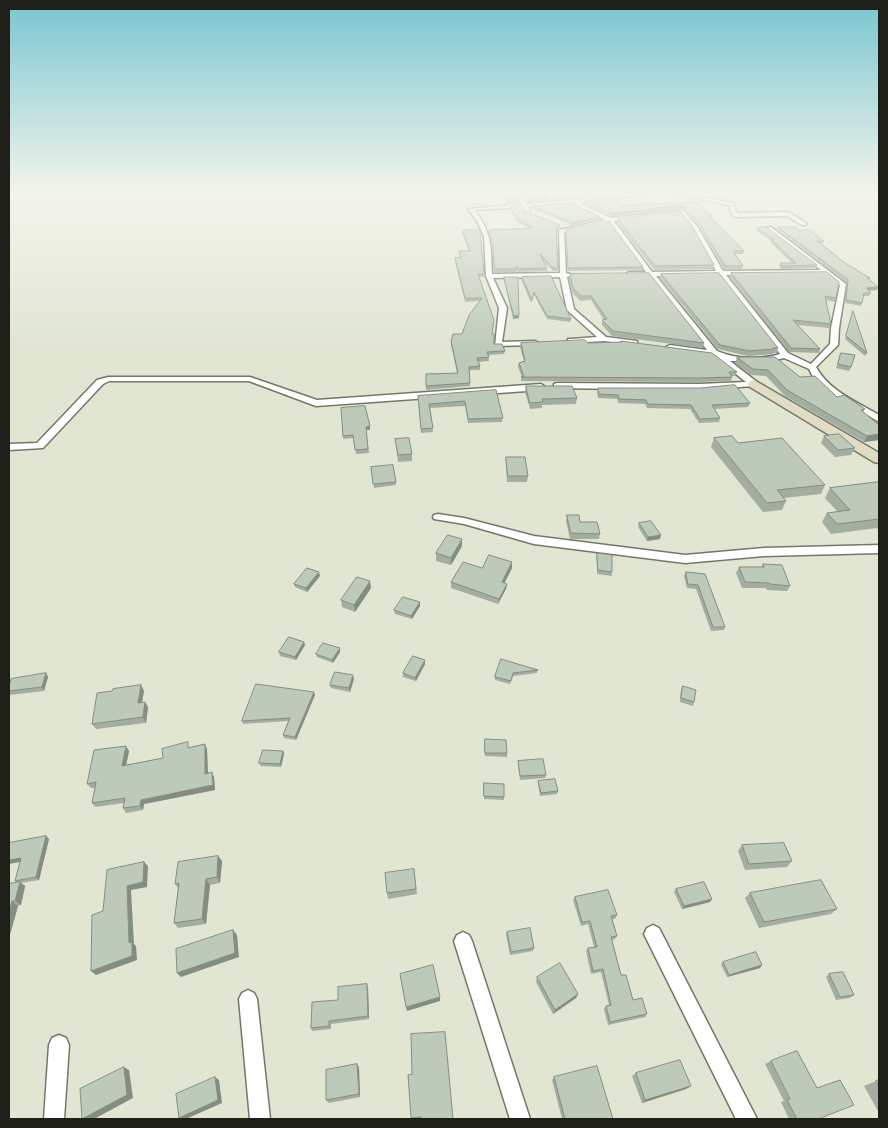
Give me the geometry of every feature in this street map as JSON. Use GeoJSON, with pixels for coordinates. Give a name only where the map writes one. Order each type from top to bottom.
{"type":"FeatureCollection","features":[{"type":"Feature","properties":{"kind":"street"},"geometry":{"type":"LineString","coordinates":[[488,244],[490,276],[503,308],[498,344],[542,343]]}},
{"type":"Feature","properties":{"kind":"street"},"geometry":{"type":"LineString","coordinates":[[562,244],[563,275],[571,310],[604,340]]}},
{"type":"Feature","properties":{"kind":"street"},"geometry":{"type":"LineString","coordinates":[[628,244],[714,353],[754,384],[879,459]]}},
{"type":"Feature","properties":{"kind":"street"},"geometry":{"type":"LineString","coordinates":[[704,244],[720,272],[785,355],[812,367],[822,383],[879,419]]}},
{"type":"Feature","properties":{"kind":"street"},"geometry":{"type":"LineString","coordinates":[[790,244],[843,284],[834,328],[834,345],[812,367]]}},
{"type":"Feature","properties":{"kind":"street"},"geometry":{"type":"LineString","coordinates":[[621,274],[827,272]]}},
{"type":"Feature","properties":{"kind":"street"},"geometry":{"type":"LineString","coordinates":[[490,276],[582,275]]}},
{"type":"Feature","properties":{"kind":"street"},"geometry":{"type":"LineString","coordinates":[[560,342],[604,340],[641,344]]}},
{"type":"Feature","properties":{"kind":"street"},"geometry":{"type":"LineString","coordinates":[[659,346],[714,353],[729,359],[772,359],[785,355]]}},
{"type":"Feature","properties":{"kind":"street"},"geometry":{"type":"LineString","coordinates":[[9,447],[40,446],[100,382],[108,379],[250,379],[316,403],[522,387],[699,387],[754,384]]}},
{"type":"Feature","properties":{"kind":"street"},"geometry":{"type":"LineString","coordinates":[[438,517],[534,540],[685,559],[764,552],[879,549]]}},
{"type":"Feature","properties":{"kind":"street"},"geometry":{"type":"LineString","coordinates":[[653,934],[747,1119]]}},
{"type":"Feature","properties":{"kind":"street"},"geometry":{"type":"LineString","coordinates":[[463,941],[520,1119]]}},
{"type":"Feature","properties":{"kind":"street"},"geometry":{"type":"LineString","coordinates":[[248,999],[260,1119]]}},
{"type":"Feature","properties":{"kind":"street"},"geometry":{"type":"LineString","coordinates":[[54,1119],[59,1046]]}},
{"type":"Feature","properties":{"kind":"building"},"geometry":{"type":"Polygon","coordinates":[[[468,244],[481,244],[484,274],[478,274],[494,320],[492,334],[494,334],[494,344],[502,344],[505,351],[487,352],[489,357],[477,358],[480,366],[469,367],[470,383],[426,386],[426,374],[458,373],[451,341],[453,334],[462,334],[469,315],[482,298],[465,298],[455,258],[461,257],[459,251],[470,251],[468,244]]]}},
{"type":"Feature","properties":{"kind":"building"},"geometry":{"type":"Polygon","coordinates":[[[557,244],[558,268],[553,268],[540,254],[547,268],[518,269],[517,266],[517,269],[494,269],[493,245],[557,244]]]}},
{"type":"Feature","properties":{"kind":"building"},"geometry":{"type":"Polygon","coordinates":[[[567,244],[626,244],[643,267],[568,268],[567,244]]]}},
{"type":"Feature","properties":{"kind":"building"},"geometry":{"type":"Polygon","coordinates":[[[637,244],[702,244],[714,265],[655,266],[637,244]]]}},
{"type":"Feature","properties":{"kind":"building"},"geometry":{"type":"Polygon","coordinates":[[[712,244],[737,244],[744,251],[733,251],[743,266],[725,266],[712,244]]]}},
{"type":"Feature","properties":{"kind":"building"},"geometry":{"type":"Polygon","coordinates":[[[776,244],[788,244],[817,265],[782,266],[780,263],[796,263],[776,244]]]}},
{"type":"Feature","properties":{"kind":"building"},"geometry":{"type":"Polygon","coordinates":[[[800,244],[820,244],[845,263],[870,278],[867,278],[878,287],[866,288],[871,293],[864,293],[862,303],[846,300],[848,280],[800,244]]]}},
{"type":"Feature","properties":{"kind":"building"},"geometry":{"type":"Polygon","coordinates":[[[827,272],[839,282],[836,298],[825,296],[831,324],[793,320],[820,349],[791,348],[731,273],[827,272]]]}},
{"type":"Feature","properties":{"kind":"building"},"geometry":{"type":"Polygon","coordinates":[[[649,273],[704,343],[613,331],[602,320],[607,319],[591,296],[581,296],[573,288],[570,274],[649,273]]]}},
{"type":"Feature","properties":{"kind":"building"},"geometry":{"type":"Polygon","coordinates":[[[719,273],[778,348],[750,351],[720,345],[661,274],[719,273]]]}},
{"type":"Feature","properties":{"kind":"building"},"geometry":{"type":"Polygon","coordinates":[[[551,276],[571,319],[547,316],[534,292],[532,300],[522,277],[551,276]]]}},
{"type":"Feature","properties":{"kind":"building"},"geometry":{"type":"Polygon","coordinates":[[[504,277],[518,277],[519,315],[514,316],[504,277]]]}},
{"type":"Feature","properties":{"kind":"building"},"geometry":{"type":"Polygon","coordinates":[[[853,311],[867,353],[846,336],[853,311]]]}},
{"type":"Feature","properties":{"kind":"building"},"geometry":{"type":"Polygon","coordinates":[[[585,340],[588,343],[621,341],[712,353],[737,372],[729,372],[732,377],[700,378],[521,377],[524,377],[519,363],[525,361],[521,343],[585,340]]]}},
{"type":"Feature","properties":{"kind":"building"},"geometry":{"type":"Polygon","coordinates":[[[841,353],[855,355],[851,367],[838,364],[841,353]]]}},
{"type":"Feature","properties":{"kind":"building"},"geometry":{"type":"Polygon","coordinates":[[[737,357],[775,357],[800,377],[815,376],[837,397],[844,395],[865,409],[861,410],[879,425],[879,434],[867,436],[787,390],[768,370],[753,369],[737,357]]]}},
{"type":"Feature","properties":{"kind":"building"},"geometry":{"type":"Polygon","coordinates":[[[735,385],[750,403],[712,405],[720,418],[700,419],[691,405],[648,404],[646,400],[619,399],[618,395],[599,394],[598,388],[700,388],[735,385]]]}},
{"type":"Feature","properties":{"kind":"building"},"geometry":{"type":"Polygon","coordinates":[[[526,386],[572,386],[577,398],[542,399],[543,402],[530,403],[526,386]]]}},
{"type":"Feature","properties":{"kind":"building"},"geometry":{"type":"Polygon","coordinates":[[[496,390],[503,418],[468,419],[465,401],[429,404],[433,428],[421,429],[418,396],[496,390]]]}},
{"type":"Feature","properties":{"kind":"building"},"geometry":{"type":"Polygon","coordinates":[[[365,406],[370,426],[366,427],[368,449],[355,450],[353,435],[343,436],[341,408],[365,406]]]}},
{"type":"Feature","properties":{"kind":"building"},"geometry":{"type":"Polygon","coordinates":[[[839,434],[855,448],[838,450],[824,436],[839,434]]]}},
{"type":"Feature","properties":{"kind":"building"},"geometry":{"type":"Polygon","coordinates":[[[732,436],[738,443],[782,438],[825,485],[777,490],[786,501],[767,503],[714,438],[732,436]]]}},
{"type":"Feature","properties":{"kind":"building"},"geometry":{"type":"Polygon","coordinates":[[[409,438],[412,454],[398,455],[395,439],[409,438]]]}},
{"type":"Feature","properties":{"kind":"building"},"geometry":{"type":"Polygon","coordinates":[[[506,457],[525,457],[528,476],[508,476],[506,457]]]}},
{"type":"Feature","properties":{"kind":"building"},"geometry":{"type":"Polygon","coordinates":[[[393,465],[396,482],[373,484],[371,467],[393,465]]]}},
{"type":"Feature","properties":{"kind":"building"},"geometry":{"type":"Polygon","coordinates":[[[879,482],[879,519],[837,524],[827,513],[850,510],[830,488],[879,482]]]}},
{"type":"Feature","properties":{"kind":"building"},"geometry":{"type":"Polygon","coordinates":[[[567,515],[579,515],[580,522],[597,522],[600,534],[571,533],[567,515]]]}},
{"type":"Feature","properties":{"kind":"building"},"geometry":{"type":"Polygon","coordinates":[[[651,521],[661,535],[648,537],[639,523],[651,521]]]}},
{"type":"Feature","properties":{"kind":"building"},"geometry":{"type":"Polygon","coordinates":[[[448,535],[462,539],[451,558],[436,553],[448,535]]]}},
{"type":"Feature","properties":{"kind":"building"},"geometry":{"type":"Polygon","coordinates":[[[597,553],[612,555],[612,572],[598,570],[597,553]]]}},
{"type":"Feature","properties":{"kind":"building"},"geometry":{"type":"Polygon","coordinates":[[[489,555],[512,562],[502,582],[507,584],[499,599],[451,582],[463,562],[482,568],[489,555]]]}},
{"type":"Feature","properties":{"kind":"building"},"geometry":{"type":"Polygon","coordinates":[[[763,564],[782,565],[790,586],[745,582],[739,567],[764,567],[763,564]]]}},
{"type":"Feature","properties":{"kind":"building"},"geometry":{"type":"Polygon","coordinates":[[[307,568],[319,572],[306,588],[294,584],[307,568]]]}},
{"type":"Feature","properties":{"kind":"building"},"geometry":{"type":"Polygon","coordinates":[[[686,572],[705,574],[725,627],[713,627],[698,585],[688,584],[686,572]]]}},
{"type":"Feature","properties":{"kind":"building"},"geometry":{"type":"Polygon","coordinates":[[[357,577],[370,581],[354,605],[341,600],[357,577]]]}},
{"type":"Feature","properties":{"kind":"building"},"geometry":{"type":"Polygon","coordinates":[[[403,597],[420,602],[411,616],[394,610],[403,597]]]}},
{"type":"Feature","properties":{"kind":"building"},"geometry":{"type":"Polygon","coordinates":[[[289,637],[304,642],[295,657],[279,652],[289,637]]]}},
{"type":"Feature","properties":{"kind":"building"},"geometry":{"type":"Polygon","coordinates":[[[323,643],[340,648],[332,660],[316,654],[323,643]]]}},
{"type":"Feature","properties":{"kind":"building"},"geometry":{"type":"Polygon","coordinates":[[[413,656],[425,660],[415,678],[403,673],[413,656]]]}},
{"type":"Feature","properties":{"kind":"building"},"geometry":{"type":"Polygon","coordinates":[[[501,659],[538,670],[513,673],[511,681],[495,677],[501,659]]]}},
{"type":"Feature","properties":{"kind":"building"},"geometry":{"type":"Polygon","coordinates":[[[335,672],[353,675],[349,688],[330,685],[335,672]]]}},
{"type":"Feature","properties":{"kind":"building"},"geometry":{"type":"Polygon","coordinates":[[[46,673],[42,687],[9,691],[11,679],[46,673]]]}},
{"type":"Feature","properties":{"kind":"building"},"geometry":{"type":"Polygon","coordinates":[[[256,684],[314,692],[295,737],[283,735],[290,718],[242,721],[256,684]]]}},
{"type":"Feature","properties":{"kind":"building"},"geometry":{"type":"Polygon","coordinates":[[[141,685],[138,703],[145,702],[143,717],[92,724],[97,693],[141,685]]]}},
{"type":"Feature","properties":{"kind":"building"},"geometry":{"type":"Polygon","coordinates":[[[683,686],[696,690],[694,702],[681,698],[683,686]]]}},
{"type":"Feature","properties":{"kind":"building"},"geometry":{"type":"Polygon","coordinates":[[[485,739],[506,740],[507,753],[485,753],[485,739]]]}},
{"type":"Feature","properties":{"kind":"building"},"geometry":{"type":"Polygon","coordinates":[[[188,742],[188,748],[205,744],[205,774],[212,772],[213,785],[141,800],[140,806],[123,808],[125,798],[92,803],[96,782],[87,784],[94,750],[126,746],[122,766],[163,758],[162,749],[188,742]]]}},
{"type":"Feature","properties":{"kind":"building"},"geometry":{"type":"Polygon","coordinates":[[[263,750],[283,751],[280,764],[259,763],[263,750]]]}},
{"type":"Feature","properties":{"kind":"building"},"geometry":{"type":"Polygon","coordinates":[[[543,759],[546,775],[520,776],[518,761],[543,759]]]}},
{"type":"Feature","properties":{"kind":"building"},"geometry":{"type":"Polygon","coordinates":[[[555,779],[558,791],[541,793],[538,781],[555,779]]]}},
{"type":"Feature","properties":{"kind":"building"},"geometry":{"type":"Polygon","coordinates":[[[484,783],[504,784],[504,797],[484,796],[484,783]]]}},
{"type":"Feature","properties":{"kind":"building"},"geometry":{"type":"Polygon","coordinates":[[[46,836],[36,877],[15,881],[21,858],[9,860],[9,843],[46,836]]]}},
{"type":"Feature","properties":{"kind":"building"},"geometry":{"type":"Polygon","coordinates":[[[784,843],[792,861],[749,864],[742,845],[784,843]]]}},
{"type":"Feature","properties":{"kind":"building"},"geometry":{"type":"Polygon","coordinates":[[[218,856],[217,877],[206,879],[202,919],[174,923],[179,883],[175,884],[178,862],[218,856]]]}},
{"type":"Feature","properties":{"kind":"building"},"geometry":{"type":"Polygon","coordinates":[[[144,862],[143,882],[127,886],[129,943],[132,942],[132,956],[91,971],[92,915],[103,911],[107,870],[144,862]]]}},
{"type":"Feature","properties":{"kind":"building"},"geometry":{"type":"Polygon","coordinates":[[[414,869],[416,889],[387,893],[385,873],[414,869]]]}},
{"type":"Feature","properties":{"kind":"building"},"geometry":{"type":"Polygon","coordinates":[[[821,880],[837,909],[764,922],[750,893],[821,880]]]}},
{"type":"Feature","properties":{"kind":"building"},"geometry":{"type":"Polygon","coordinates":[[[20,882],[15,901],[12,901],[9,913],[9,884],[20,882]]]}},
{"type":"Feature","properties":{"kind":"building"},"geometry":{"type":"Polygon","coordinates":[[[704,882],[712,899],[684,906],[676,889],[704,882]]]}},
{"type":"Feature","properties":{"kind":"building"},"geometry":{"type":"Polygon","coordinates":[[[608,890],[617,915],[611,916],[617,936],[611,937],[621,975],[626,975],[633,1000],[642,998],[647,1014],[610,1022],[606,1006],[611,1005],[603,969],[593,971],[588,948],[597,947],[590,921],[582,922],[575,897],[608,890]]]}},
{"type":"Feature","properties":{"kind":"building"},"geometry":{"type":"Polygon","coordinates":[[[530,928],[534,948],[511,952],[507,932],[530,928]]]}},
{"type":"Feature","properties":{"kind":"building"},"geometry":{"type":"Polygon","coordinates":[[[233,930],[235,953],[177,973],[176,949],[233,930]]]}},
{"type":"Feature","properties":{"kind":"building"},"geometry":{"type":"Polygon","coordinates":[[[756,952],[762,965],[729,975],[723,962],[756,952]]]}},
{"type":"Feature","properties":{"kind":"building"},"geometry":{"type":"Polygon","coordinates":[[[560,963],[578,994],[555,1010],[537,977],[560,963]]]}},
{"type":"Feature","properties":{"kind":"building"},"geometry":{"type":"Polygon","coordinates":[[[433,965],[440,997],[406,1007],[400,974],[433,965]]]}},
{"type":"Feature","properties":{"kind":"building"},"geometry":{"type":"Polygon","coordinates":[[[843,972],[854,995],[840,997],[829,974],[843,972]]]}},
{"type":"Feature","properties":{"kind":"building"},"geometry":{"type":"Polygon","coordinates":[[[367,984],[368,1016],[329,1021],[329,1026],[311,1028],[312,1002],[338,1000],[338,987],[367,984]]]}},
{"type":"Feature","properties":{"kind":"building"},"geometry":{"type":"Polygon","coordinates":[[[445,1032],[453,1119],[411,1118],[408,1075],[412,1074],[411,1034],[445,1032]]]}},
{"type":"Feature","properties":{"kind":"building"},"geometry":{"type":"Polygon","coordinates":[[[797,1051],[817,1088],[840,1080],[854,1105],[818,1119],[797,1119],[787,1100],[790,1099],[771,1061],[797,1051]]]}},
{"type":"Feature","properties":{"kind":"building"},"geometry":{"type":"Polygon","coordinates":[[[680,1060],[691,1086],[645,1100],[636,1073],[680,1060]]]}},
{"type":"Feature","properties":{"kind":"building"},"geometry":{"type":"Polygon","coordinates":[[[357,1064],[359,1094],[326,1100],[326,1070],[357,1064]]]}},
{"type":"Feature","properties":{"kind":"building"},"geometry":{"type":"Polygon","coordinates":[[[597,1066],[613,1119],[565,1119],[554,1077],[597,1066]]]}},
{"type":"Feature","properties":{"kind":"building"},"geometry":{"type":"Polygon","coordinates":[[[124,1067],[127,1095],[82,1119],[80,1089],[124,1067]]]}},
{"type":"Feature","properties":{"kind":"building"},"geometry":{"type":"Polygon","coordinates":[[[215,1077],[218,1100],[179,1118],[176,1094],[215,1077]]]}}]}
